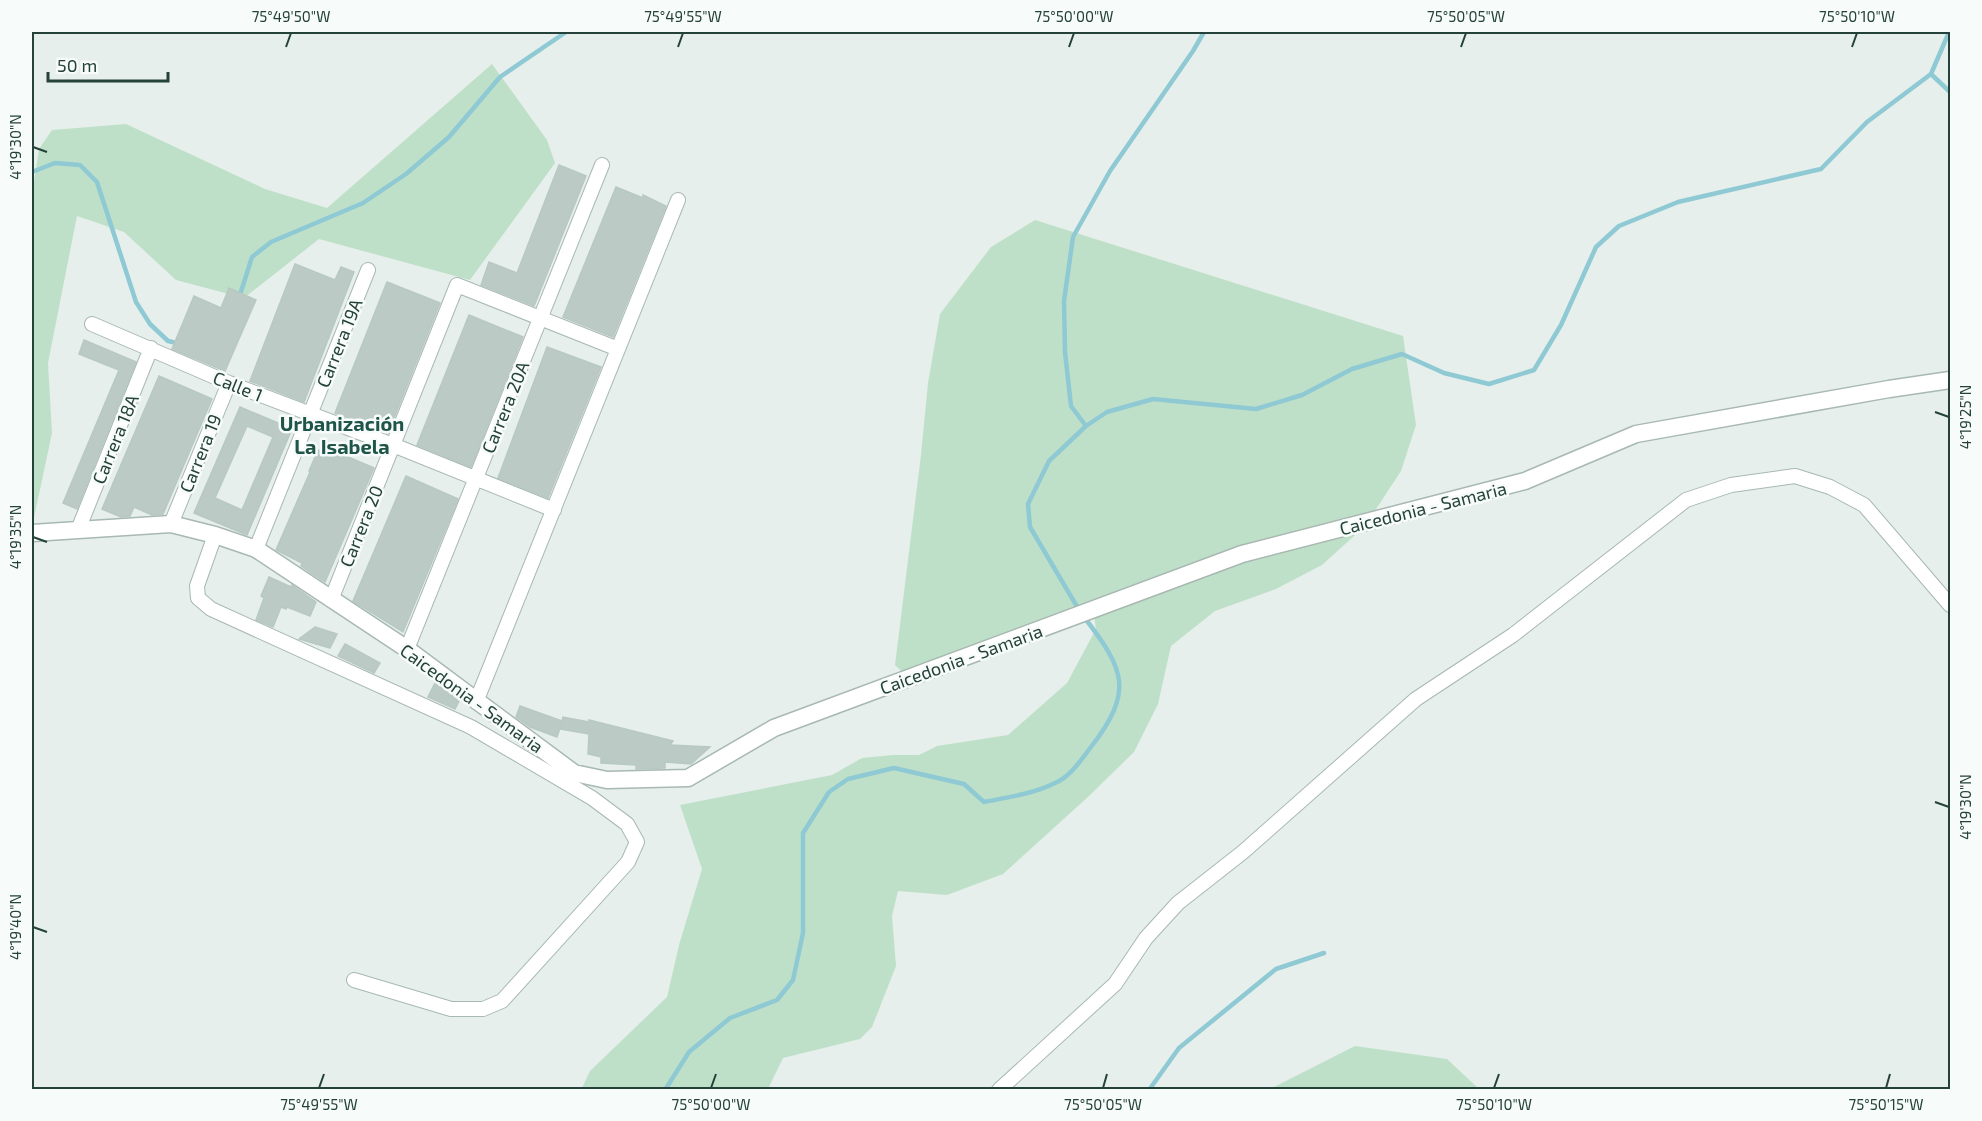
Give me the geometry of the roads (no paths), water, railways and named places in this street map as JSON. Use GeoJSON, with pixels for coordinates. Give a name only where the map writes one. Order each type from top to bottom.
{"type":"FeatureCollection","features":[{"type":"Feature","properties":{"kind":"street","name":"Carrera 20A"},"geometry":{"type":"LineString","coordinates":[[408,649],[602,165]]}},
{"type":"Feature","properties":{"kind":"street"},"geometry":{"type":"LineString","coordinates":[[476,702],[678,200]]}},
{"type":"Feature","properties":{"kind":"street","name":"Carrera 19A"},"geometry":{"type":"LineString","coordinates":[[256,549],[368,270]]}},
{"type":"Feature","properties":{"kind":"street","name":"Carrera 20"},"geometry":{"type":"LineString","coordinates":[[331,600],[457,285],[540,318]]}},
{"type":"Feature","properties":{"kind":"street"},"geometry":{"type":"LineString","coordinates":[[540,318],[618,349]]}},
{"type":"Feature","properties":{"kind":"street","name":"Calle 1"},"geometry":{"type":"LineString","coordinates":[[92,324],[229,383],[393,445],[554,510]]}},
{"type":"Feature","properties":{"kind":"street","name":"Carrera 18A"},"geometry":{"type":"LineString","coordinates":[[78,530],[152,348]]}},
{"type":"Feature","properties":{"kind":"street","name":"Caicedonia - Samaria"},"geometry":{"type":"LineString","coordinates":[[32,533],[171,524],[215,535],[256,549],[408,649],[574,773],[607,780],[688,778],[774,728],[1242,554],[1525,482],[1636,434],[1950,380]]}},
{"type":"Feature","properties":{"kind":"street","name":"Carrera 19"},"geometry":{"type":"LineString","coordinates":[[171,524],[229,383]]}},
{"type":"Feature","properties":{"kind":"street"},"geometry":{"type":"LineString","coordinates":[[999,1089],[1116,984],[1146,938],[1178,903],[1243,852],[1416,699],[1513,635],[1686,500],[1731,485],[1795,476],[1830,487],[1864,505],[1950,605]]}},
{"type":"Feature","properties":{"kind":"street"},"geometry":{"type":"LineString","coordinates":[[215,535],[197,586],[198,598],[211,609],[471,727],[592,798],[627,824],[637,842],[628,862],[502,1000],[483,1010],[451,1009],[354,980]]}},
{"type":"Feature","properties":{"kind":"waterway"},"geometry":{"type":"LineString","coordinates":[[239,298],[252,257],[271,242],[363,203],[406,174],[449,137],[500,77],[566,32]]}},
{"type":"Feature","properties":{"kind":"waterway"},"geometry":{"type":"LineString","coordinates":[[1086,426],[1071,406],[1065,352],[1064,301],[1073,237],[1110,171],[1204,32]]}},
{"type":"Feature","properties":{"kind":"waterway"},"geometry":{"type":"LineString","coordinates":[[1079,610],[1030,527],[1028,504],[1049,461],[1086,426],[1107,412],[1153,399],[1256,409],[1302,395],[1352,369],[1402,354],[1444,373],[1489,384],[1534,370],[1561,325],[1596,247],[1619,226],[1678,202],[1821,169],[1867,122],[1931,74],[1949,32]]}},
{"type":"Feature","properties":{"kind":"waterway"},"geometry":{"type":"LineString","coordinates":[[1931,74],[1950,92]]}},
{"type":"Feature","properties":{"kind":"waterway"},"geometry":{"type":"LineString","coordinates":[[32,172],[55,163],[80,165],[97,182],[136,302],[150,324],[168,341],[181,344]]}},
{"type":"Feature","properties":{"kind":"waterway"},"geometry":{"type":"LineString","coordinates":[[665,1090],[689,1052],[730,1018],[777,1000],[793,980],[803,933],[803,833],[829,792],[848,779],[894,768],[964,784],[984,802],[1047,787],[1066,777],[1075,768],[1105,728],[1114,711],[1119,681],[1116,667],[1108,652],[1084,617]]}},
{"type":"Feature","properties":{"kind":"waterway"},"geometry":{"type":"LineString","coordinates":[[1149,1090],[1179,1048],[1276,969],[1324,953]]}},
{"type":"Feature","properties":{"kind":"district","name":"Urbanización La Isabela"},"geometry":{"type":"Point","coordinates":[342,434]}}]}
